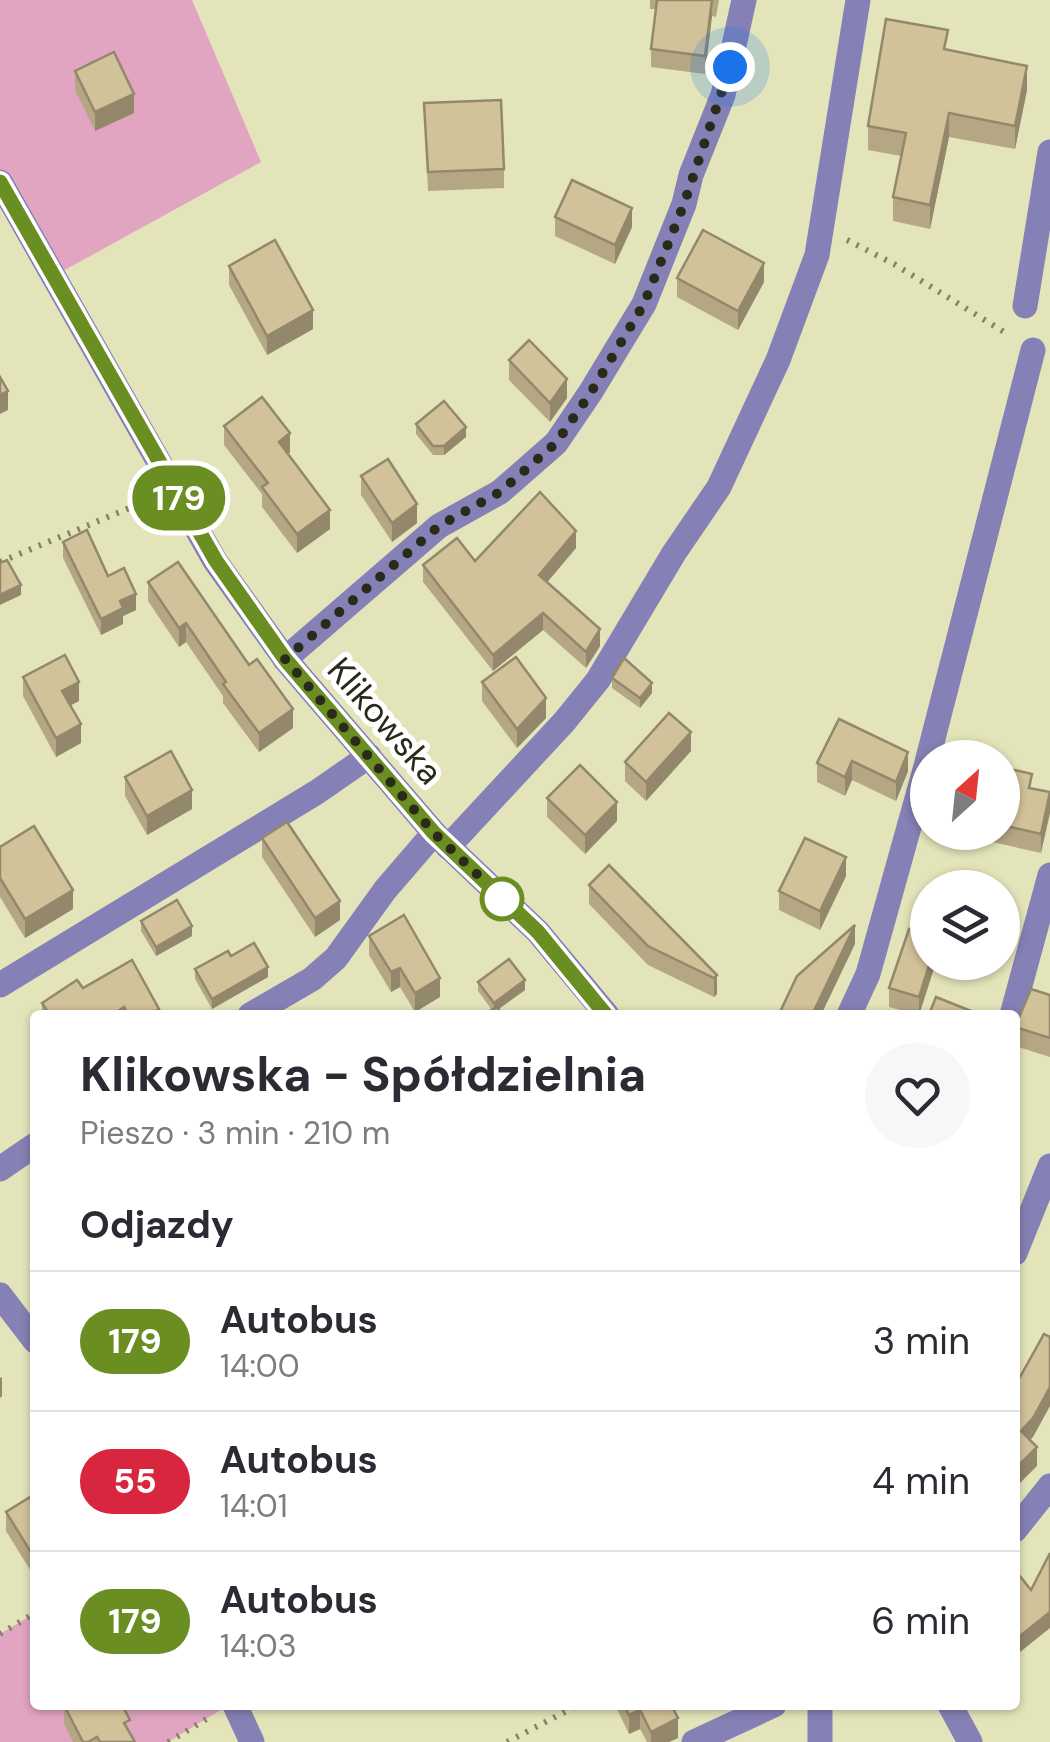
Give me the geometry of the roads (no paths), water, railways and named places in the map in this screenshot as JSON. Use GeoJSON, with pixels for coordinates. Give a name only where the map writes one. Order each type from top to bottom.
{"type":"FeatureCollection","features":[{"type":"Feature","properties":{"kind":"street"},"geometry":{"type":"LineString","coordinates":[[285,659],[439,526],[500,492],[556,443],[644,304],[723,95],[744,0]]}},
{"type":"Feature","properties":{"kind":"street"},"geometry":{"type":"LineString","coordinates":[[259,1010],[312,979],[336,958],[385,890],[564,722],[598,680],[674,553],[719,488],[778,360],[817,255],[858,0]]}},
{"type":"Feature","properties":{"kind":"street"},"geometry":{"type":"LineString","coordinates":[[1025,306],[1050,152]]}},
{"type":"Feature","properties":{"kind":"street","name":"Klikowska"},"geometry":{"type":"LineString","coordinates":[[0,182],[216,561],[285,659],[441,840],[538,932],[602,1010]]}},
{"type":"Feature","properties":{"kind":"street"},"geometry":{"type":"LineString","coordinates":[[933,740],[1033,350]]}},
{"type":"Feature","properties":{"kind":"street"},"geometry":{"type":"LineString","coordinates":[[0,985],[235,844],[369,756]]}},
{"type":"Feature","properties":{"kind":"street"},"geometry":{"type":"LineString","coordinates":[[851,1010],[868,974],[910,823]]}},
{"type":"Feature","properties":{"kind":"street"},"geometry":{"type":"LineString","coordinates":[[1013,1010],[1050,875]]}},
{"type":"Feature","properties":{"kind":"street"},"geometry":{"type":"LineString","coordinates":[[0,1169],[30,1149]]}},
{"type":"Feature","properties":{"kind":"street"},"geometry":{"type":"LineString","coordinates":[[1020,1241],[1050,1166]]}},
{"type":"Feature","properties":{"kind":"street"},"geometry":{"type":"LineString","coordinates":[[0,1295],[30,1335]]}},
{"type":"Feature","properties":{"kind":"street"},"geometry":{"type":"LineString","coordinates":[[1020,1524],[1050,1486]]}},
{"type":"Feature","properties":{"kind":"street"},"geometry":{"type":"LineString","coordinates":[[225,1710],[252,1742]]}},
{"type":"Feature","properties":{"kind":"street"},"geometry":{"type":"LineString","coordinates":[[694,1742],[763,1710]]}},
{"type":"Feature","properties":{"kind":"street"},"geometry":{"type":"LineString","coordinates":[[820,1710],[820,1742]]}},
{"type":"Feature","properties":{"kind":"street"},"geometry":{"type":"LineString","coordinates":[[953,1710],[970,1742]]}}]}
